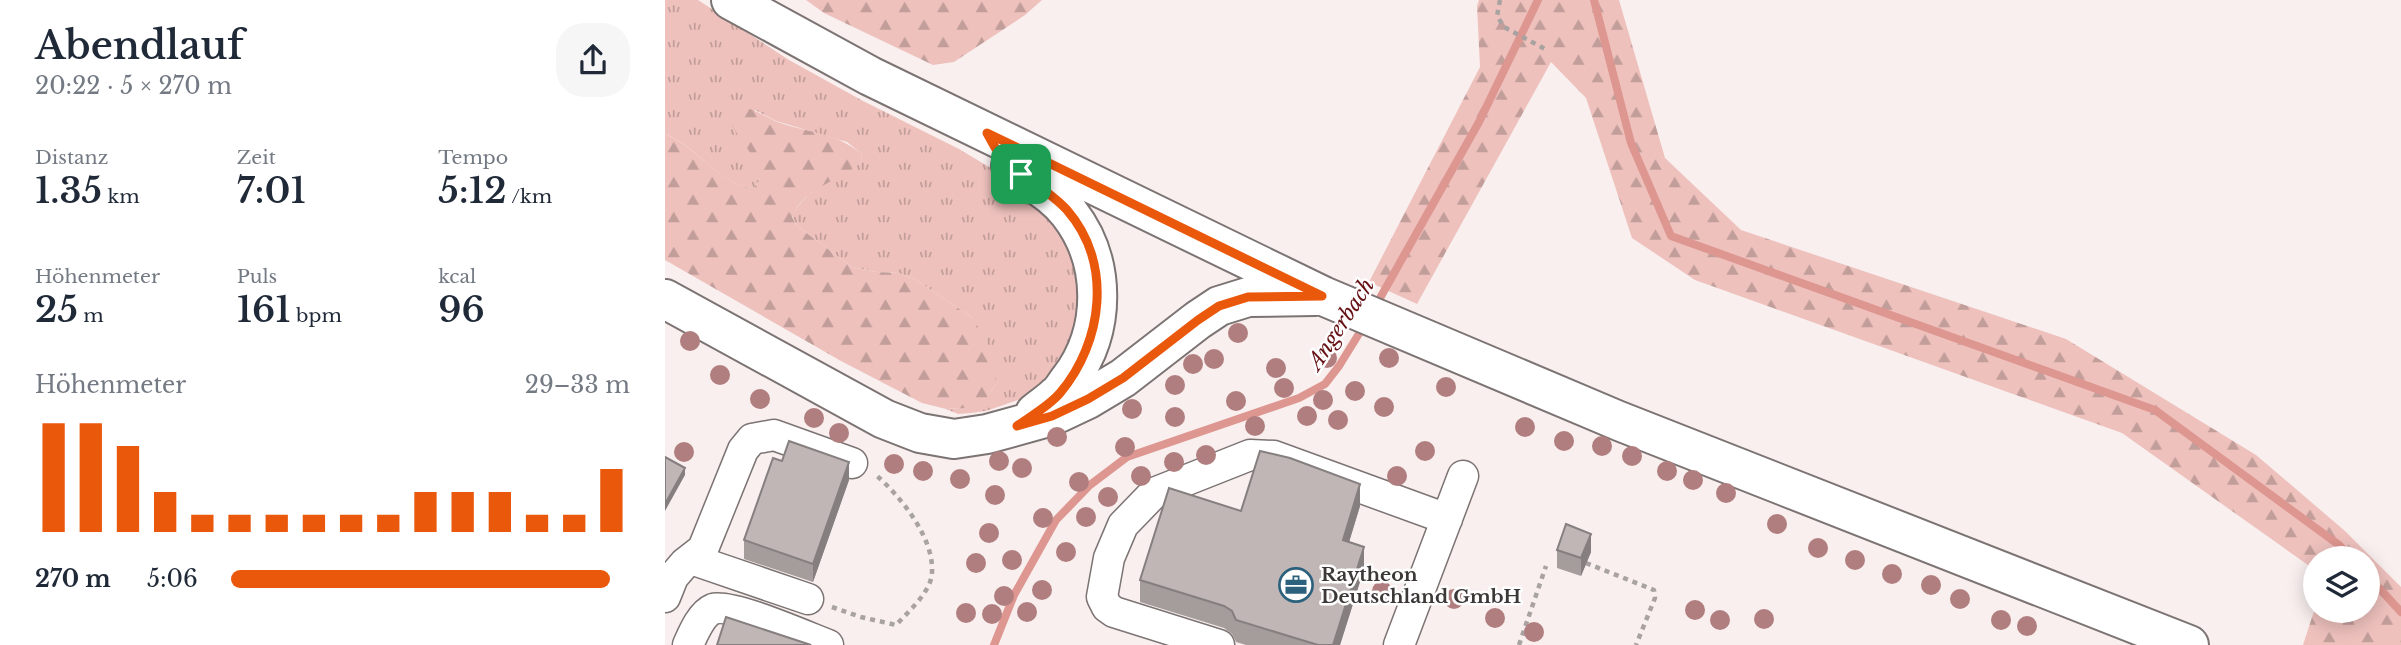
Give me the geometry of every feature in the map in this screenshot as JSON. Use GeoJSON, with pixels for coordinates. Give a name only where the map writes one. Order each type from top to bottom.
{"type":"FeatureCollection","features":[{"type":"Feature","properties":{"kind":"main road"},"geometry":{"type":"LineString","coordinates":[[730,0],[870,76],[1330,299],[1619,421],[2189,645]]}},
{"type":"Feature","properties":{"kind":"main road"},"geometry":{"type":"LineString","coordinates":[[987,133],[1002,158],[1050,193],[1069,213],[1082,233],[1093,259],[1098,289],[1096,320],[1077,370],[1058,395],[1017,426]]}},
{"type":"Feature","properties":{"kind":"main road"},"geometry":{"type":"LineString","coordinates":[[666,300],[884,419],[920,433],[954,439],[987,434],[1052,416],[1088,399],[1123,378],[1219,306],[1248,297],[1330,299]]}},
{"type":"Feature","properties":{"kind":"street"},"geometry":{"type":"LineString","coordinates":[[665,597],[673,577],[703,549],[743,450],[752,439],[774,435],[852,463]]}},
{"type":"Feature","properties":{"kind":"street"},"geometry":{"type":"LineString","coordinates":[[1219,645],[1115,612],[1107,607],[1103,597],[1105,577],[1115,542],[1123,525],[1154,493],[1250,455],[1274,456],[1447,519]]}},
{"type":"Feature","properties":{"kind":"street"},"geometry":{"type":"LineString","coordinates":[[1399,645],[1463,476]]}},
{"type":"Feature","properties":{"kind":"street"},"geometry":{"type":"LineString","coordinates":[[691,558],[808,599]]}},
{"type":"Feature","properties":{"kind":"street"},"geometry":{"type":"LineString","coordinates":[[688,645],[705,614],[715,608],[736,611],[828,645]]}},
{"type":"Feature","properties":{"kind":"path"},"geometry":{"type":"LineString","coordinates":[[1500,0],[1497,16],[1504,27],[1545,49]]}},
{"type":"Feature","properties":{"kind":"path"},"geometry":{"type":"LineString","coordinates":[[808,599],[861,617],[896,625],[921,598],[933,574],[927,542],[897,494],[870,469],[852,463]]}},
{"type":"Feature","properties":{"kind":"path"},"geometry":{"type":"LineString","coordinates":[[1586,563],[1654,590],[1655,598],[1636,645]]}},
{"type":"Feature","properties":{"kind":"path"},"geometry":{"type":"LineString","coordinates":[[1519,645],[1546,566]]}},
{"type":"Feature","properties":{"kind":"green space"},"geometry":{"type":"Polygon","coordinates":[[[665,0],[698,0],[789,60],[959,149],[1036,195],[1084,272],[1079,335],[1044,385],[1021,399],[986,411],[958,414],[946,409],[975,405],[985,398],[996,384],[973,318],[916,280],[899,273],[852,267],[797,226],[792,216],[805,198],[861,162],[862,154],[847,142],[776,121],[755,110],[751,153],[762,168],[759,181],[753,188],[729,180],[688,147],[665,134],[665,0]]]}},
{"type":"Feature","properties":{"kind":"green space"},"geometry":{"type":"Polygon","coordinates":[[[806,0],[1042,0],[1025,15],[954,62],[933,65],[824,13],[806,0]]]}},
{"type":"Feature","properties":{"kind":"green space"},"geometry":{"type":"Polygon","coordinates":[[[1479,0],[1619,0],[1665,158],[1741,230],[2066,339],[2256,455],[2360,546],[2303,546],[2303,561],[2122,433],[1695,280],[1632,238],[1586,98],[1551,62],[1417,304],[1369,282],[1480,67],[1479,0]]]}},
{"type":"Feature","properties":{"kind":"green space"},"geometry":{"type":"Polygon","coordinates":[[[740,106],[786,125],[841,141],[862,154],[861,162],[852,169],[805,198],[792,217],[797,226],[852,267],[899,273],[916,280],[973,318],[992,353],[996,370],[996,384],[982,404],[946,409],[922,403],[841,361],[665,260],[665,134],[687,147],[729,180],[753,188],[759,181],[761,168],[729,120],[740,106]]]}},
{"type":"Feature","properties":{"kind":"green space"},"geometry":{"type":"Polygon","coordinates":[[[2380,566],[2401,587],[2401,645],[2303,645],[2310,623],[2380,623],[2380,566]]]}},
{"type":"Feature","properties":{"kind":"building"},"geometry":{"type":"Polygon","coordinates":[[[789,441],[849,462],[813,564],[744,540],[773,458],[782,461],[789,441]]]}},
{"type":"Feature","properties":{"kind":"building"},"geometry":{"type":"Polygon","coordinates":[[[1260,451],[1290,458],[1360,484],[1343,540],[1364,547],[1333,645],[1318,645],[1236,620],[1232,611],[1224,606],[1140,580],[1169,488],[1241,511],[1260,451]]]}},
{"type":"Feature","properties":{"kind":"building"},"geometry":{"type":"Polygon","coordinates":[[[665,457],[685,468],[665,504],[665,457]]]}},
{"type":"Feature","properties":{"kind":"building"},"geometry":{"type":"Polygon","coordinates":[[[1566,524],[1591,534],[1581,558],[1557,550],[1566,524]]]}},
{"type":"Feature","properties":{"kind":"building"},"geometry":{"type":"Polygon","coordinates":[[[726,617],[811,645],[717,645],[726,617]]]}},
{"type":"Feature","properties":{"kind":"waterway","name":"Angerbach"},"geometry":{"type":"LineString","coordinates":[[1375,307],[1479,122],[1538,0]]}},
{"type":"Feature","properties":{"kind":"waterway"},"geometry":{"type":"LineString","coordinates":[[1594,0],[1631,143],[1671,236],[2155,410],[2340,546]]}},
{"type":"Feature","properties":{"kind":"waterway","name":"Angerbach"},"geometry":{"type":"LineString","coordinates":[[994,645],[1014,595],[1056,520],[1090,485],[1127,457],[1299,398],[1325,384],[1365,324]]}},
{"type":"Feature","properties":{"kind":"waterway"},"geometry":{"type":"LineString","coordinates":[[2380,589],[2401,612]]}},
{"type":"Feature","properties":{"kind":"place","name":"Raytheon Deutschland GmbH"},"geometry":{"type":"Point","coordinates":[1296,585]}},
{"type":"Feature","properties":{"kind":"route"},"geometry":{"type":"LineString","coordinates":[[987,133],[1322,296],[1248,297],[1219,306],[1123,378],[1088,399],[1052,416],[1017,426],[1058,395],[1077,370],[1096,320],[1098,289],[1093,259],[1082,233],[1069,213],[1050,193],[1021,174],[1002,158],[987,133]]}}]}
